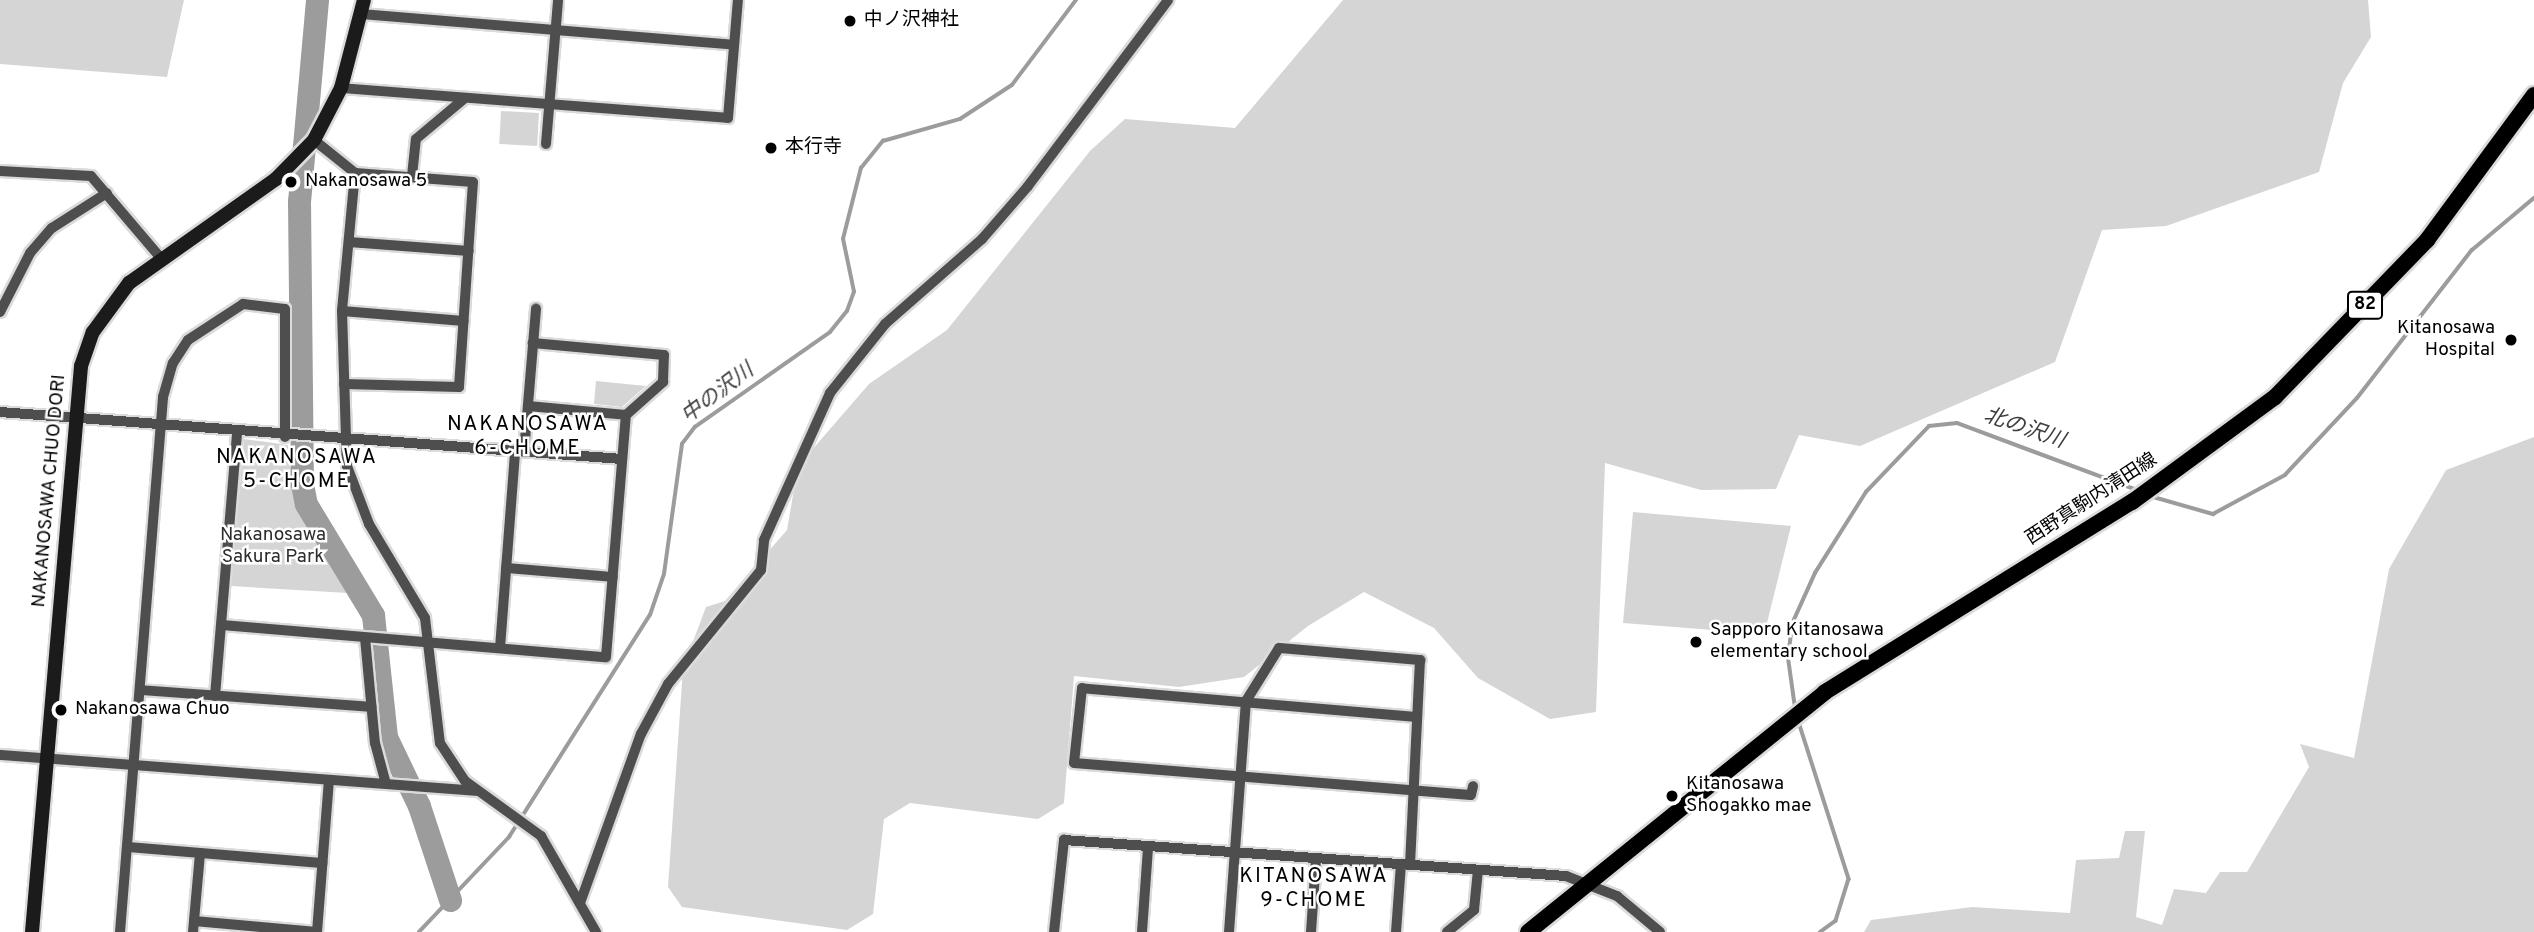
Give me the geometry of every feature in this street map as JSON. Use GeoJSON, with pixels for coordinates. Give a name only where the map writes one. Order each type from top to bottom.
{"type":"FeatureCollection","features":[{"type":"Feature","properties":{"kind":"main road","name":"西野真駒内清田線"},"geometry":{"type":"LineString","coordinates":[[1590,885],[1804,707],[2132,502],[2275,397],[2427,240],[2534,94]]}},
{"type":"Feature","properties":{"kind":"main road","name":"82"},"geometry":{"type":"LineString","coordinates":[[1528,932],[1590,885]]}},
{"type":"Feature","properties":{"kind":"street"},"geometry":{"type":"LineString","coordinates":[[546,144],[558,0]]}},
{"type":"Feature","properties":{"kind":"street"},"geometry":{"type":"LineString","coordinates":[[341,88],[728,118],[738,0]]}},
{"type":"Feature","properties":{"kind":"street"},"geometry":{"type":"LineString","coordinates":[[580,903],[641,734],[668,684],[761,570],[764,540],[830,393],[885,324],[982,239],[1028,186],[1168,0]]}},
{"type":"Feature","properties":{"kind":"street"},"geometry":{"type":"LineString","coordinates":[[362,7],[555,30],[734,45]]}},
{"type":"Feature","properties":{"kind":"street","name":"NAKANOSAWA CHUO DORI"},"geometry":{"type":"LineString","coordinates":[[32,932],[73,418],[93,332],[129,283],[160,257],[276,178],[314,140],[341,88],[362,7]]}},
{"type":"Feature","properties":{"kind":"street"},"geometry":{"type":"LineString","coordinates":[[412,176],[416,139],[465,98]]}},
{"type":"Feature","properties":{"kind":"street"},"geometry":{"type":"LineString","coordinates":[[314,140],[355,173],[473,182],[459,387],[344,384]]}},
{"type":"Feature","properties":{"kind":"street"},"geometry":{"type":"LineString","coordinates":[[0,172],[91,176],[160,257]]}},
{"type":"Feature","properties":{"kind":"street"},"geometry":{"type":"LineString","coordinates":[[355,173],[342,311],[345,443],[369,523],[425,618],[440,743],[477,791],[518,816],[541,836],[596,932]]}},
{"type":"Feature","properties":{"kind":"street"},"geometry":{"type":"LineString","coordinates":[[0,312],[30,253],[52,228],[107,193]]}},
{"type":"Feature","properties":{"kind":"street"},"geometry":{"type":"LineString","coordinates":[[349,242],[469,251]]}},
{"type":"Feature","properties":{"kind":"street"},"geometry":{"type":"LineString","coordinates":[[120,932],[162,425],[173,363],[188,340],[223,313],[243,304],[285,309],[287,438]]}},
{"type":"Feature","properties":{"kind":"street"},"geometry":{"type":"LineString","coordinates":[[500,648],[506,568],[519,451],[528,406],[536,309]]}},
{"type":"Feature","properties":{"kind":"street"},"geometry":{"type":"LineString","coordinates":[[342,311],[464,321]]}},
{"type":"Feature","properties":{"kind":"street"},"geometry":{"type":"LineString","coordinates":[[221,625],[606,657],[626,415],[663,382],[664,355],[533,343]]}},
{"type":"Feature","properties":{"kind":"street"},"geometry":{"type":"LineString","coordinates":[[528,406],[626,415]]}},
{"type":"Feature","properties":{"kind":"street"},"geometry":{"type":"LineString","coordinates":[[0,412],[345,443],[622,459]]}},
{"type":"Feature","properties":{"kind":"street"},"geometry":{"type":"LineString","coordinates":[[215,696],[237,433]]}},
{"type":"Feature","properties":{"kind":"street"},"geometry":{"type":"LineString","coordinates":[[506,568],[613,577]]}},
{"type":"Feature","properties":{"kind":"street"},"geometry":{"type":"LineString","coordinates":[[368,638],[371,707],[390,784]]}},
{"type":"Feature","properties":{"kind":"street"},"geometry":{"type":"LineString","coordinates":[[1229,932],[1246,701],[1279,649],[1420,660],[1414,789],[1396,932]]}},
{"type":"Feature","properties":{"kind":"street"},"geometry":{"type":"LineString","coordinates":[[1417,717],[1082,688],[1074,763],[1471,795],[1473,786]]}},
{"type":"Feature","properties":{"kind":"street"},"geometry":{"type":"LineString","coordinates":[[140,690],[371,707]]}},
{"type":"Feature","properties":{"kind":"street"},"geometry":{"type":"LineString","coordinates":[[0,755],[477,791]]}},
{"type":"Feature","properties":{"kind":"street"},"geometry":{"type":"LineString","coordinates":[[200,853],[193,927],[317,932],[329,780]]}},
{"type":"Feature","properties":{"kind":"street"},"geometry":{"type":"LineString","coordinates":[[1054,932],[1064,840],[1235,857],[1316,858],[1566,876],[1617,896],[1660,932]]}},
{"type":"Feature","properties":{"kind":"street"},"geometry":{"type":"LineString","coordinates":[[127,847],[322,863]]}},
{"type":"Feature","properties":{"kind":"street"},"geometry":{"type":"LineString","coordinates":[[1142,932],[1148,849]]}},
{"type":"Feature","properties":{"kind":"street"},"geometry":{"type":"LineString","coordinates":[[1311,932],[1316,858]]}},
{"type":"Feature","properties":{"kind":"street"},"geometry":{"type":"LineString","coordinates":[[1447,932],[1474,910],[1478,870]]}},
{"type":"Feature","properties":{"kind":"green space"},"geometry":{"type":"Polygon","coordinates":[[[0,0],[184,0],[167,77],[0,64],[0,0]]]}},
{"type":"Feature","properties":{"kind":"green space"},"geometry":{"type":"Polygon","coordinates":[[[1343,0],[2368,0],[2371,37],[2343,83],[2319,172],[2166,226],[2102,230],[2055,362],[1860,446],[1799,435],[1776,489],[1701,490],[1605,463],[1596,712],[1550,719],[1478,678],[1434,628],[1364,592],[1308,626],[1244,677],[1179,687],[1074,676],[1064,803],[1038,819],[910,803],[884,819],[873,914],[847,930],[682,907],[668,887],[683,668],[706,607],[725,601],[787,530],[798,466],[869,384],[947,330],[1090,151],[1125,119],[1235,128],[1343,0]]]}},
{"type":"Feature","properties":{"kind":"green space"},"geometry":{"type":"Polygon","coordinates":[[[501,111],[539,113],[537,146],[499,144],[501,111]]]}},
{"type":"Feature","properties":{"kind":"green space"},"geometry":{"type":"Polygon","coordinates":[[[596,381],[646,386],[622,407],[594,404],[596,381]]]}},
{"type":"Feature","properties":{"kind":"green space"},"geometry":{"type":"Polygon","coordinates":[[[2534,437],[2534,932],[1864,932],[1871,920],[1972,907],[2070,913],[2076,860],[2119,858],[2125,831],[2145,831],[2136,917],[2162,925],[2174,889],[2206,893],[2220,872],[2247,872],[2309,767],[2300,744],[2354,758],[2389,569],[2446,470],[2534,437]]]}},
{"type":"Feature","properties":{"kind":"green space","name":"Nakanosawa Sakura Park"},"geometry":{"type":"Polygon","coordinates":[[[244,439],[288,445],[296,507],[348,593],[231,586],[244,439]]]}},
{"type":"Feature","properties":{"kind":"green space"},"geometry":{"type":"Polygon","coordinates":[[[1633,512],[1791,526],[1767,623],[1752,633],[1623,623],[1633,512]]]}},
{"type":"Feature","properties":{"kind":"waterway"},"geometry":{"type":"LineString","coordinates":[[317,0],[299,201],[302,484],[306,504],[373,615],[386,737],[419,806],[450,900]]}},
{"type":"Feature","properties":{"kind":"waterway","name":"中の沢川"},"geometry":{"type":"LineString","coordinates":[[419,932],[509,837],[650,615],[664,574],[682,444],[695,427],[830,332],[847,311],[854,292],[843,239],[861,168],[883,141],[960,119],[1012,85],[1076,0]]}},
{"type":"Feature","properties":{"kind":"waterway","name":"北の沢川"},"geometry":{"type":"LineString","coordinates":[[2150,496],[2213,514],[2285,475],[2357,398],[2472,250],[2534,198]]}},
{"type":"Feature","properties":{"kind":"waterway","name":"北の沢川"},"geometry":{"type":"LineString","coordinates":[[1795,708],[1788,658],[1792,624],[1815,573],[1866,492],[1929,426],[1957,423],[2140,491]]}},
{"type":"Feature","properties":{"kind":"waterway","name":"北の沢川"},"geometry":{"type":"LineString","coordinates":[[1798,719],[1849,879],[1836,921],[1821,932]]}},
{"type":"Feature","properties":{"kind":"place","name":"中ノ沢神社"},"geometry":{"type":"Point","coordinates":[850,21]}},
{"type":"Feature","properties":{"kind":"place","name":"本行寺"},"geometry":{"type":"Point","coordinates":[771,148]}},
{"type":"Feature","properties":{"kind":"place","name":"Nakanosawa 5"},"geometry":{"type":"Point","coordinates":[291,182]}},
{"type":"Feature","properties":{"kind":"place","name":"Kitanosawa Hospital"},"geometry":{"type":"Point","coordinates":[2511,340]}},
{"type":"Feature","properties":{"kind":"place","name":"Sapporo Kitanosawa elementary school"},"geometry":{"type":"Point","coordinates":[1696,642]}},
{"type":"Feature","properties":{"kind":"place","name":"Nakanosawa Chuo"},"geometry":{"type":"Point","coordinates":[61,710]}},
{"type":"Feature","properties":{"kind":"place","name":"Kitanosawa Shogakko mae"},"geometry":{"type":"Point","coordinates":[1672,796]}},
{"type":"Feature","properties":{"kind":"district","name":"NAKANOSAWA 6-CHOME"},"geometry":{"type":"Point","coordinates":[528,437]}},
{"type":"Feature","properties":{"kind":"district","name":"NAKANOSAWA 5-CHOME"},"geometry":{"type":"Point","coordinates":[297,470]}},
{"type":"Feature","properties":{"kind":"district","name":"KITANOSAWA 9-CHOME"},"geometry":{"type":"Point","coordinates":[1314,889]}}]}
